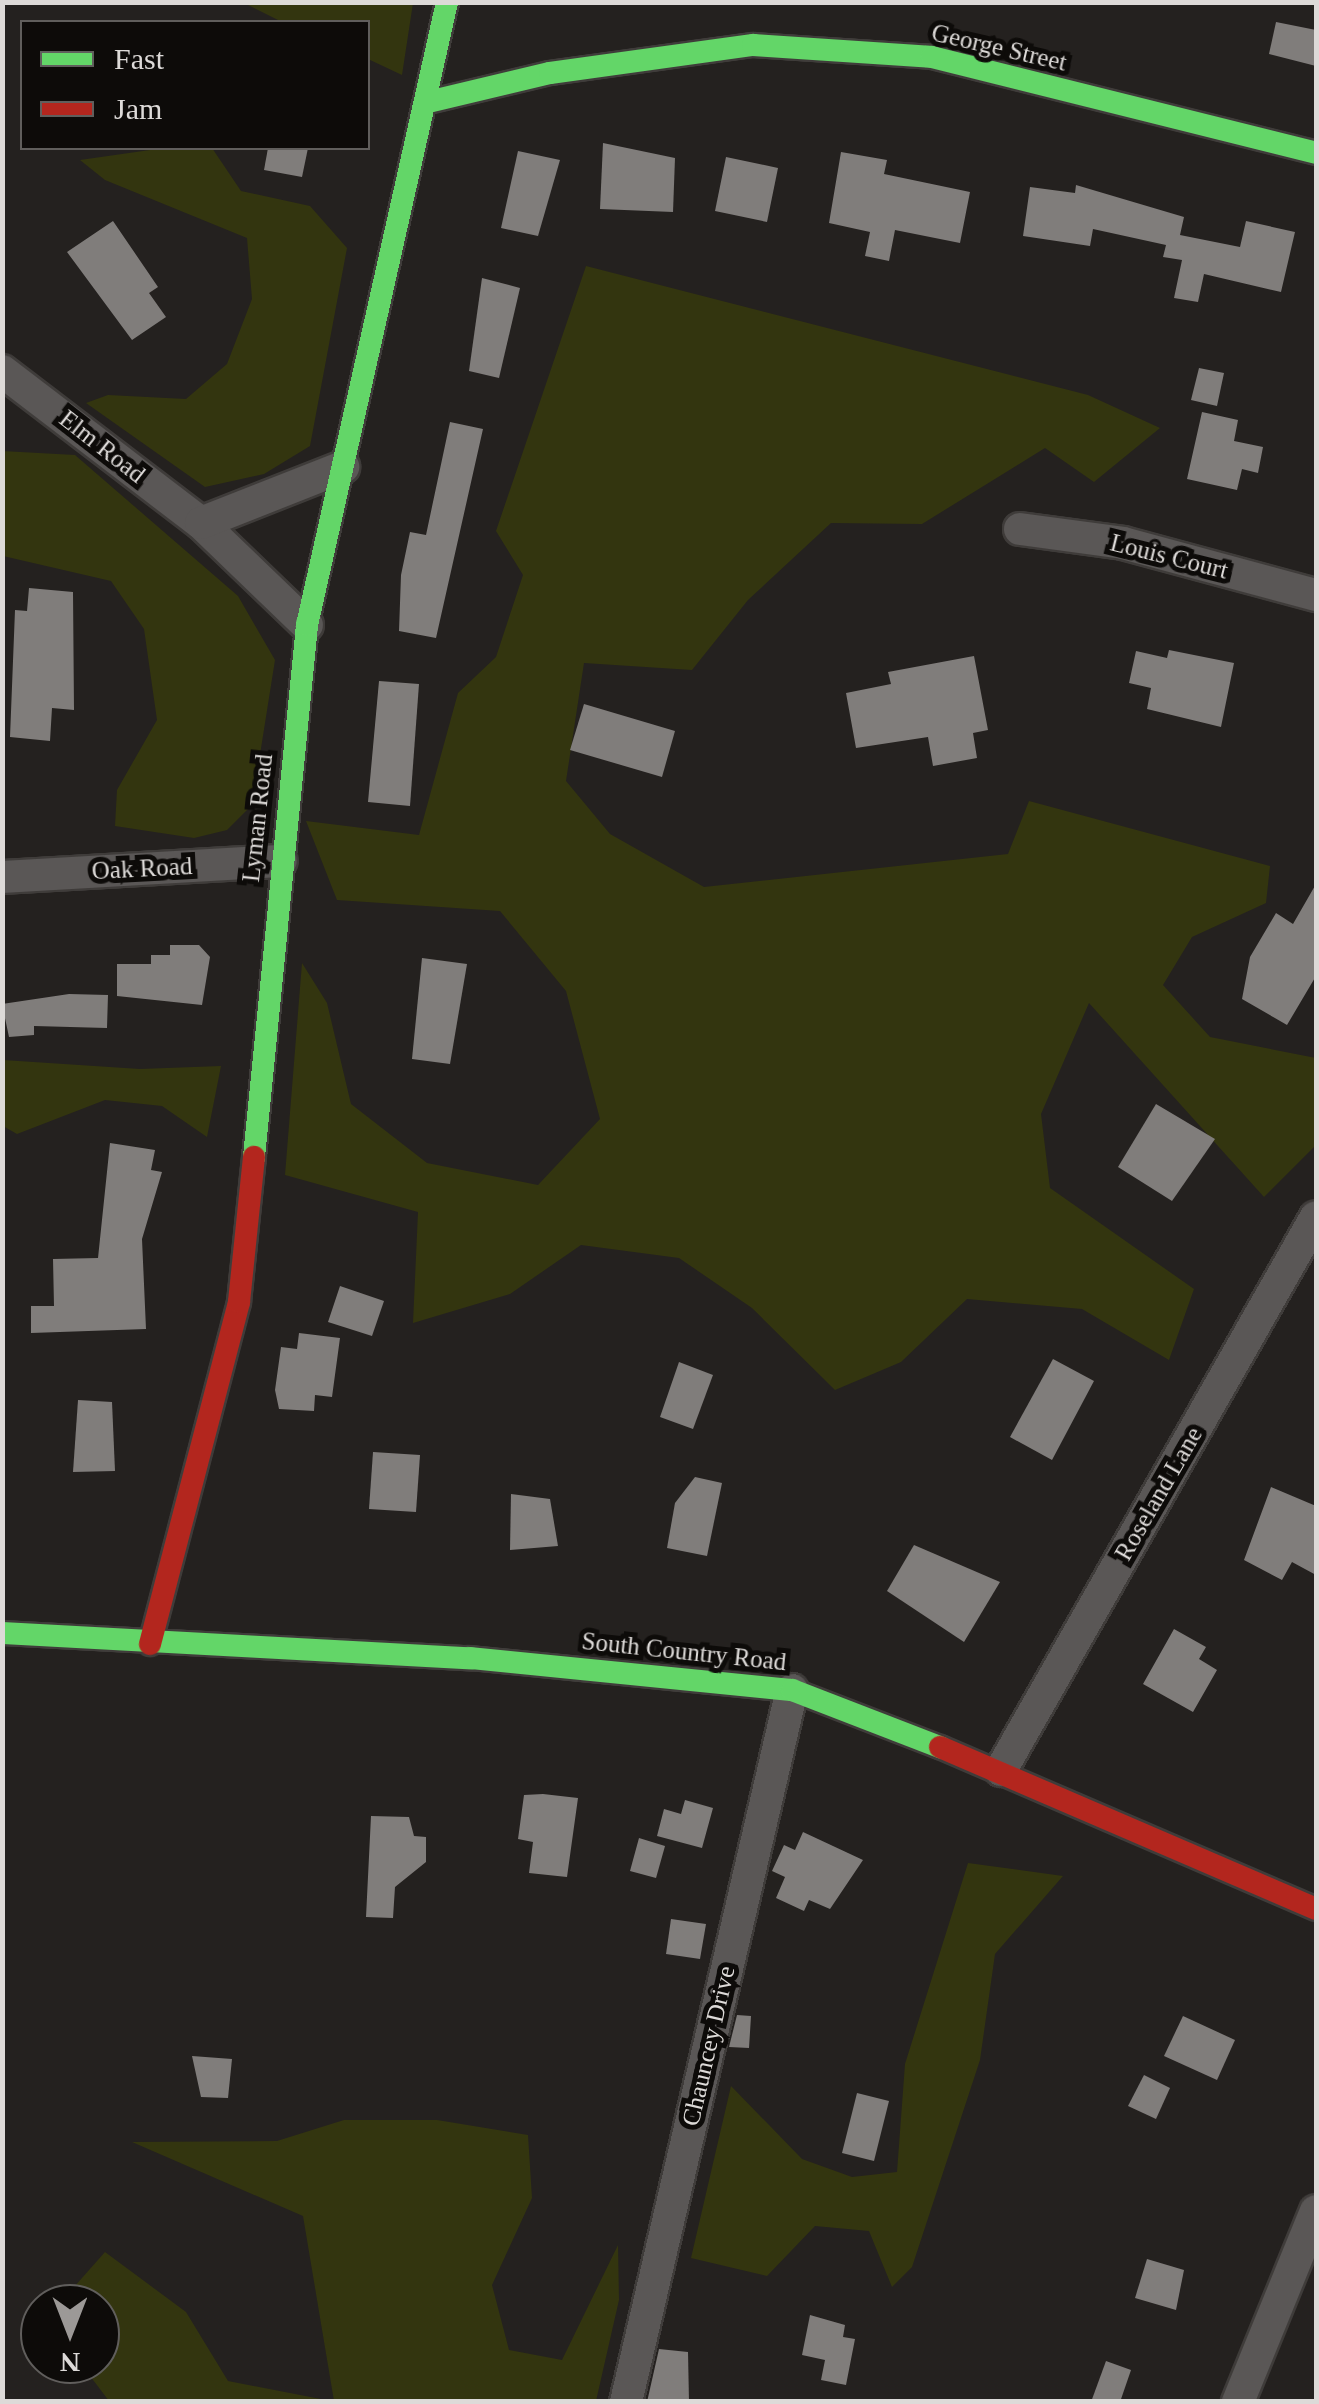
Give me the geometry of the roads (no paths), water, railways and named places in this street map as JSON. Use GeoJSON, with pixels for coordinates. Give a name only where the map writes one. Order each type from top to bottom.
{"type":"FeatureCollection","features":[{"type":"Feature","properties":{"kind":"street","name":"Lyman Road"},"geometry":{"type":"LineString","coordinates":[[150,1644],[240,1302],[307,625],[428,102],[447,2]]}},
{"type":"Feature","properties":{"kind":"street","name":"George Street"},"geometry":{"type":"LineString","coordinates":[[428,102],[550,72],[753,45],[932,56],[1316,153]]}},
{"type":"Feature","properties":{"kind":"street","name":"Elm Road"},"geometry":{"type":"LineString","coordinates":[[2,370],[201,523],[307,625]]}},
{"type":"Feature","properties":{"kind":"street"},"geometry":{"type":"LineString","coordinates":[[201,523],[344,467]]}},
{"type":"Feature","properties":{"kind":"street","name":"Louis Court"},"geometry":{"type":"LineString","coordinates":[[1020,529],[1123,543],[1316,595]]}},
{"type":"Feature","properties":{"kind":"street","name":"Oak Road"},"geometry":{"type":"LineString","coordinates":[[2,877],[281,862]]}},
{"type":"Feature","properties":{"kind":"street","name":"Roseland Lane"},"geometry":{"type":"LineString","coordinates":[[1001,1770],[1316,1218]]}},
{"type":"Feature","properties":{"kind":"street","name":"South Country Road"},"geometry":{"type":"LineString","coordinates":[[2,1633],[150,1644],[470,1658],[792,1690],[1001,1770],[1316,1909]]}},
{"type":"Feature","properties":{"kind":"street","name":"Chauncey Drive"},"geometry":{"type":"LineString","coordinates":[[626,2402],[792,1690]]}},
{"type":"Feature","properties":{"kind":"street"},"geometry":{"type":"LineString","coordinates":[[1238,2402],[1316,2211]]}}]}
